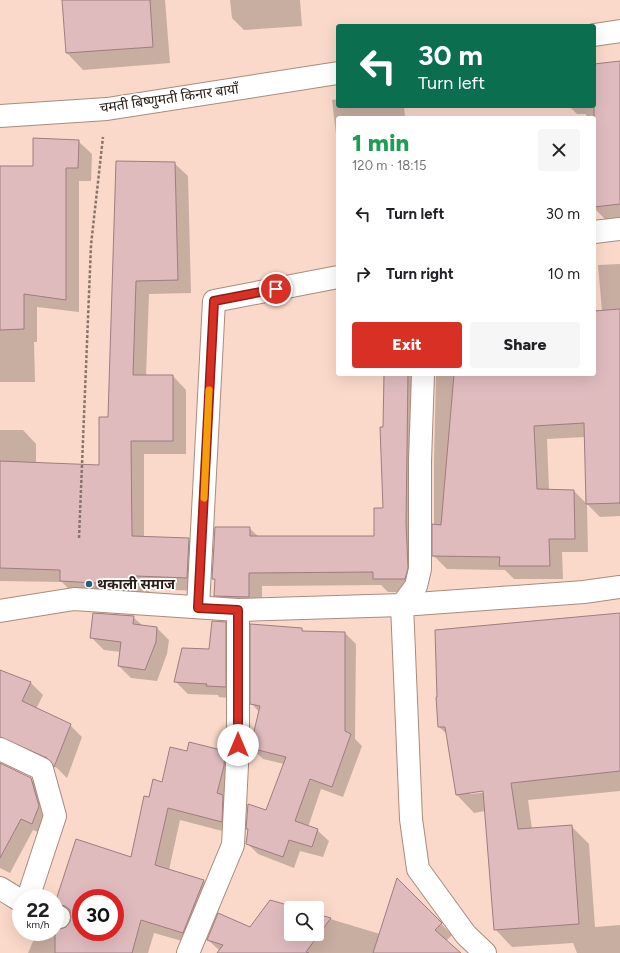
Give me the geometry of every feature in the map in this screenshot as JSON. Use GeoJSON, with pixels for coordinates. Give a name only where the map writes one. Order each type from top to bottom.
{"type":"FeatureCollection","features":[{"type":"Feature","properties":{"kind":"street"},"geometry":{"type":"LineString","coordinates":[[596,35],[620,31]]}},
{"type":"Feature","properties":{"kind":"street","name":"चमती बिष्णुमती किनार बायाँ"},"geometry":{"type":"LineString","coordinates":[[0,116],[107,109],[336,73]]}},
{"type":"Feature","properties":{"kind":"street"},"geometry":{"type":"LineString","coordinates":[[596,232],[620,229]]}},
{"type":"Feature","properties":{"kind":"street"},"geometry":{"type":"LineString","coordinates":[[198,608],[214,301],[336,278]]}},
{"type":"Feature","properties":{"kind":"street"},"geometry":{"type":"LineString","coordinates":[[423,376],[420,461],[420,569],[416,586],[402,605],[411,819],[418,869],[466,935],[485,953]]}},
{"type":"Feature","properties":{"kind":"street"},"geometry":{"type":"LineString","coordinates":[[0,611],[74,599],[238,610],[402,605],[584,592],[620,587]]}},
{"type":"Feature","properties":{"kind":"street"},"geometry":{"type":"LineString","coordinates":[[188,953],[233,845],[238,745],[238,610]]}},
{"type":"Feature","properties":{"kind":"street"},"geometry":{"type":"LineString","coordinates":[[0,749],[42,769],[55,816],[31,889]]}},
{"type":"Feature","properties":{"kind":"street"},"geometry":{"type":"LineString","coordinates":[[0,888],[12,895]]}},
{"type":"Feature","properties":{"kind":"path"},"geometry":{"type":"LineString","coordinates":[[79,538],[91,245],[107,109]]}},
{"type":"Feature","properties":{"kind":"building"},"geometry":{"type":"Polygon","coordinates":[[[62,0],[150,0],[153,47],[66,53],[62,0]]]}},
{"type":"Feature","properties":{"kind":"building"},"geometry":{"type":"Polygon","coordinates":[[[620,61],[620,204],[596,207],[596,116],[594,116],[594,108],[596,108],[596,64],[620,61]]]}},
{"type":"Feature","properties":{"kind":"building"},"geometry":{"type":"Polygon","coordinates":[[[33,138],[79,140],[78,168],[66,168],[66,300],[24,294],[24,329],[0,330],[0,166],[33,166],[33,138]]]}},
{"type":"Feature","properties":{"kind":"building"},"geometry":{"type":"Polygon","coordinates":[[[116,161],[175,162],[178,280],[136,281],[133,375],[173,375],[173,441],[131,441],[132,536],[189,538],[187,578],[136,576],[135,591],[96,588],[96,583],[60,581],[60,570],[0,568],[0,461],[99,465],[99,417],[108,417],[116,161]]]}},
{"type":"Feature","properties":{"kind":"building"},"geometry":{"type":"Polygon","coordinates":[[[620,309],[620,503],[586,504],[584,423],[534,426],[537,489],[574,490],[575,539],[549,539],[550,566],[499,566],[500,557],[432,556],[432,524],[441,525],[454,376],[596,376],[596,311],[620,309]]]}},
{"type":"Feature","properties":{"kind":"building"},"geometry":{"type":"Polygon","coordinates":[[[384,376],[408,376],[406,523],[408,568],[405,579],[373,579],[373,572],[249,573],[249,597],[214,596],[215,579],[212,579],[215,527],[250,527],[250,536],[374,536],[374,508],[383,508],[380,427],[383,427],[384,376]]]}},
{"type":"Feature","properties":{"kind":"building"},"geometry":{"type":"Polygon","coordinates":[[[93,613],[134,616],[133,624],[157,627],[156,642],[145,670],[118,666],[121,642],[90,638],[93,613]]]}},
{"type":"Feature","properties":{"kind":"building"},"geometry":{"type":"Polygon","coordinates":[[[620,613],[620,771],[511,783],[518,829],[572,825],[579,924],[494,930],[483,791],[456,795],[445,727],[438,727],[435,630],[620,613]]]}},
{"type":"Feature","properties":{"kind":"building"},"geometry":{"type":"Polygon","coordinates":[[[212,621],[226,622],[226,687],[174,682],[182,648],[209,649],[212,621]]]}},
{"type":"Feature","properties":{"kind":"building"},"geometry":{"type":"Polygon","coordinates":[[[250,624],[302,628],[302,631],[345,632],[345,731],[351,734],[332,787],[310,779],[295,821],[318,829],[312,847],[289,840],[283,857],[246,844],[248,829],[246,829],[248,804],[266,810],[286,757],[250,748],[260,706],[250,704],[250,624]]]}},
{"type":"Feature","properties":{"kind":"building"},"geometry":{"type":"Polygon","coordinates":[[[0,670],[31,682],[22,701],[71,724],[54,767],[47,758],[0,737],[0,670]]]}},
{"type":"Feature","properties":{"kind":"building"},"geometry":{"type":"Polygon","coordinates":[[[189,742],[225,751],[224,766],[217,793],[223,795],[222,822],[168,808],[155,865],[204,880],[183,933],[141,920],[132,953],[55,953],[55,941],[64,941],[64,928],[70,922],[71,917],[70,910],[64,906],[64,889],[60,889],[76,839],[131,857],[144,796],[149,797],[153,779],[162,782],[170,747],[187,751],[189,742]]]}},
{"type":"Feature","properties":{"kind":"building"},"geometry":{"type":"Polygon","coordinates":[[[0,763],[31,778],[39,806],[32,824],[21,819],[0,858],[0,763]]]}},
{"type":"Feature","properties":{"kind":"building"},"geometry":{"type":"Polygon","coordinates":[[[397,878],[442,923],[435,930],[461,953],[373,953],[397,878]]]}},
{"type":"Feature","properties":{"kind":"building"},"geometry":{"type":"Polygon","coordinates":[[[270,900],[284,904],[284,941],[314,941],[306,952],[309,953],[217,953],[223,945],[207,940],[218,913],[250,927],[270,900]]]}},
{"type":"Feature","properties":{"kind":"building"},"geometry":{"type":"Polygon","coordinates":[[[324,916],[331,918],[324,928],[324,916]]]}},
{"type":"Feature","properties":{"kind":"slow traffic"},"geometry":{"type":"LineString","coordinates":[[204,498],[209,390]]}},
{"type":"Feature","properties":{"kind":"place","name":"थकाली समाज"},"geometry":{"type":"Point","coordinates":[89,584]}},
{"type":"Feature","properties":{"kind":"route"},"geometry":{"type":"LineString","coordinates":[[238,745],[238,610],[198,608],[214,301],[276,289]]}}]}
